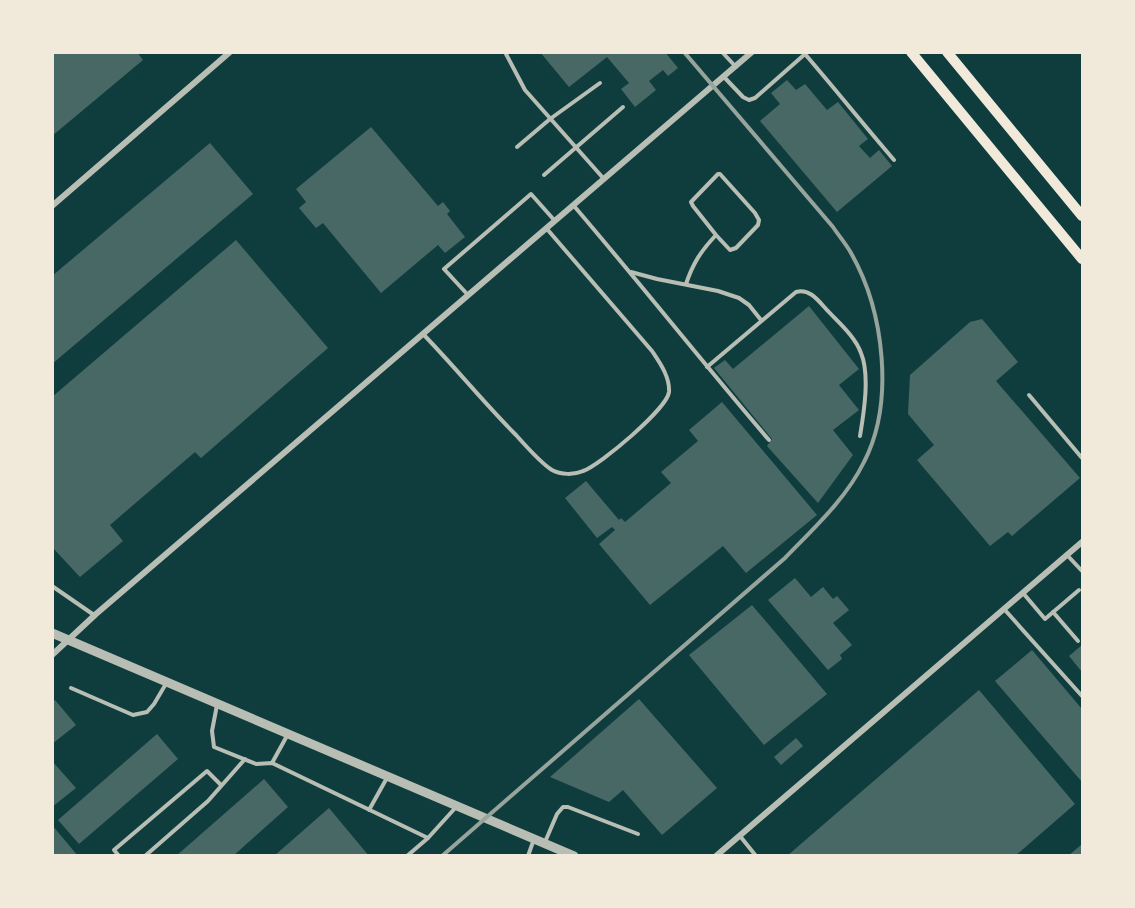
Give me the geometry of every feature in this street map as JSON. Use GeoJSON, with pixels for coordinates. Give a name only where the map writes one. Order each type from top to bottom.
{"type":"FeatureCollection","features":[{"type":"Feature","properties":{"kind":"main road"},"geometry":{"type":"LineString","coordinates":[[911,52],[1083,259]]}},
{"type":"Feature","properties":{"kind":"main road"},"geometry":{"type":"LineString","coordinates":[[947,52],[1083,216]]}},
{"type":"Feature","properties":{"kind":"street"},"geometry":{"type":"LineString","coordinates":[[52,206],[230,52]]}},
{"type":"Feature","properties":{"kind":"street"},"geometry":{"type":"LineString","coordinates":[[52,654],[752,52]]}},
{"type":"Feature","properties":{"kind":"street"},"geometry":{"type":"LineString","coordinates":[[716,855],[1083,542]]}},
{"type":"Feature","properties":{"kind":"street"},"geometry":{"type":"LineString","coordinates":[[52,633],[574,855]]}},
{"type":"Feature","properties":{"kind":"lane"},"geometry":{"type":"LineString","coordinates":[[505,52],[525,90],[604,180]]}},
{"type":"Feature","properties":{"kind":"lane"},"geometry":{"type":"LineString","coordinates":[[722,52],[735,67]]}},
{"type":"Feature","properties":{"kind":"lane"},"geometry":{"type":"LineString","coordinates":[[724,77],[743,97],[749,100],[755,98],[804,53],[894,160]]}},
{"type":"Feature","properties":{"kind":"lane"},"geometry":{"type":"LineString","coordinates":[[517,147],[550,119],[600,83]]}},
{"type":"Feature","properties":{"kind":"lane"},"geometry":{"type":"LineString","coordinates":[[544,175],[623,107]]}},
{"type":"Feature","properties":{"kind":"lane"},"geometry":{"type":"LineString","coordinates":[[720,174],[759,220],[758,225],[733,250],[730,250],[716,235],[691,202],[720,174]]}},
{"type":"Feature","properties":{"kind":"lane"},"geometry":{"type":"LineString","coordinates":[[468,296],[444,269],[531,194],[555,222]]}},
{"type":"Feature","properties":{"kind":"lane"},"geometry":{"type":"LineString","coordinates":[[574,206],[769,440]]}},
{"type":"Feature","properties":{"kind":"lane"},"geometry":{"type":"LineString","coordinates":[[423,334],[507,427],[552,470],[566,474],[581,472],[594,466],[618,448],[661,407],[669,394],[668,381],[652,351],[547,229]]}},
{"type":"Feature","properties":{"kind":"lane"},"geometry":{"type":"LineString","coordinates":[[686,284],[691,268],[716,235]]}},
{"type":"Feature","properties":{"kind":"lane"},"geometry":{"type":"LineString","coordinates":[[631,272],[718,291],[739,298],[749,305],[761,320]]}},
{"type":"Feature","properties":{"kind":"lane"},"geometry":{"type":"LineString","coordinates":[[707,367],[761,320],[796,292],[802,290],[816,299],[857,344],[863,360],[865,376],[860,436]]}},
{"type":"Feature","properties":{"kind":"lane"},"geometry":{"type":"LineString","coordinates":[[1029,395],[1083,458]]}},
{"type":"Feature","properties":{"kind":"lane"},"geometry":{"type":"LineString","coordinates":[[1067,555],[1083,571]]}},
{"type":"Feature","properties":{"kind":"lane"},"geometry":{"type":"LineString","coordinates":[[52,586],[94,616]]}},
{"type":"Feature","properties":{"kind":"lane"},"geometry":{"type":"LineString","coordinates":[[1022,593],[1045,619],[1079,590]]}},
{"type":"Feature","properties":{"kind":"lane"},"geometry":{"type":"LineString","coordinates":[[1004,609],[1083,696]]}},
{"type":"Feature","properties":{"kind":"lane"},"geometry":{"type":"LineString","coordinates":[[1053,612],[1078,641]]}},
{"type":"Feature","properties":{"kind":"lane"},"geometry":{"type":"LineString","coordinates":[[71,688],[133,715],[147,712],[167,682]]}},
{"type":"Feature","properties":{"kind":"lane"},"geometry":{"type":"LineString","coordinates":[[218,703],[212,730],[214,747],[256,764],[272,763],[428,838]]}},
{"type":"Feature","properties":{"kind":"lane"},"geometry":{"type":"LineString","coordinates":[[272,763],[288,733]]}},
{"type":"Feature","properties":{"kind":"lane"},"geometry":{"type":"LineString","coordinates":[[145,855],[208,801],[245,759]]}},
{"type":"Feature","properties":{"kind":"lane"},"geometry":{"type":"LineString","coordinates":[[119,855],[114,850],[207,771],[221,785]]}},
{"type":"Feature","properties":{"kind":"lane"},"geometry":{"type":"LineString","coordinates":[[369,810],[388,776]]}},
{"type":"Feature","properties":{"kind":"lane"},"geometry":{"type":"LineString","coordinates":[[407,855],[428,838],[458,805]]}},
{"type":"Feature","properties":{"kind":"lane"},"geometry":{"type":"LineString","coordinates":[[544,843],[557,814],[563,807],[638,834]]}},
{"type":"Feature","properties":{"kind":"lane"},"geometry":{"type":"LineString","coordinates":[[739,836],[756,855]]}},
{"type":"Feature","properties":{"kind":"lane"},"geometry":{"type":"LineString","coordinates":[[528,855],[534,838]]}},
{"type":"Feature","properties":{"kind":"building"},"geometry":{"type":"Polygon","coordinates":[[[52,52],[137,52],[143,60],[52,136],[52,52]]]}},
{"type":"Feature","properties":{"kind":"building"},"geometry":{"type":"Polygon","coordinates":[[[540,52],[665,52],[678,68],[668,76],[663,70],[649,81],[656,90],[635,107],[621,89],[629,83],[607,57],[569,87],[540,52]]]}},
{"type":"Feature","properties":{"kind":"building"},"geometry":{"type":"Polygon","coordinates":[[[787,80],[796,90],[805,84],[827,110],[838,102],[868,139],[859,146],[870,158],[879,150],[892,166],[837,212],[760,121],[780,104],[771,93],[787,80]]]}},
{"type":"Feature","properties":{"kind":"building"},"geometry":{"type":"Polygon","coordinates":[[[371,127],[438,206],[443,202],[450,211],[447,214],[465,237],[445,253],[438,245],[381,293],[323,223],[316,228],[299,208],[306,202],[296,189],[371,127]]]}},
{"type":"Feature","properties":{"kind":"building"},"geometry":{"type":"Polygon","coordinates":[[[210,143],[253,194],[52,364],[52,276],[210,143]]]}},
{"type":"Feature","properties":{"kind":"building"},"geometry":{"type":"Polygon","coordinates":[[[236,240],[328,348],[201,458],[195,452],[110,525],[123,541],[80,577],[52,547],[52,397],[236,240]]]}},
{"type":"Feature","properties":{"kind":"building"},"geometry":{"type":"Polygon","coordinates":[[[809,306],[859,369],[839,385],[859,410],[833,430],[853,455],[818,503],[767,446],[772,439],[714,368],[725,360],[733,369],[809,306]]]}},
{"type":"Feature","properties":{"kind":"building"},"geometry":{"type":"Polygon","coordinates":[[[982,319],[1018,362],[996,381],[1080,478],[1012,536],[1008,532],[990,546],[917,460],[934,445],[908,414],[910,375],[970,322],[982,319]]]}},
{"type":"Feature","properties":{"kind":"building"},"geometry":{"type":"Polygon","coordinates":[[[722,402],[817,515],[746,573],[723,546],[650,605],[599,544],[615,530],[612,527],[597,538],[565,498],[586,481],[619,520],[621,518],[625,522],[671,483],[661,472],[698,441],[689,430],[722,402]]]}},
{"type":"Feature","properties":{"kind":"building"},"geometry":{"type":"Polygon","coordinates":[[[795,578],[811,597],[823,587],[833,599],[837,596],[849,610],[833,623],[852,645],[840,655],[842,659],[828,670],[768,600],[795,578]]]}},
{"type":"Feature","properties":{"kind":"building"},"geometry":{"type":"Polygon","coordinates":[[[752,605],[827,694],[764,745],[689,655],[752,605]]]}},
{"type":"Feature","properties":{"kind":"building"},"geometry":{"type":"Polygon","coordinates":[[[1082,645],[1082,672],[1069,656],[1082,645]]]}},
{"type":"Feature","properties":{"kind":"building"},"geometry":{"type":"Polygon","coordinates":[[[1032,650],[1082,709],[1082,782],[995,681],[1032,650]]]}},
{"type":"Feature","properties":{"kind":"building"},"geometry":{"type":"Polygon","coordinates":[[[979,690],[1075,804],[1015,856],[787,856],[979,690]]]}},
{"type":"Feature","properties":{"kind":"building"},"geometry":{"type":"Polygon","coordinates":[[[639,699],[717,788],[662,835],[623,790],[609,802],[550,777],[639,699]]]}},
{"type":"Feature","properties":{"kind":"building"},"geometry":{"type":"Polygon","coordinates":[[[55,700],[76,725],[52,744],[52,703],[55,700]]]}},
{"type":"Feature","properties":{"kind":"building"},"geometry":{"type":"Polygon","coordinates":[[[157,734],[178,759],[79,844],[58,820],[157,734]]]}},
{"type":"Feature","properties":{"kind":"building"},"geometry":{"type":"Polygon","coordinates":[[[796,738],[803,746],[781,765],[774,757],[796,738]]]}},
{"type":"Feature","properties":{"kind":"building"},"geometry":{"type":"Polygon","coordinates":[[[52,761],[76,788],[52,807],[52,761]]]}},
{"type":"Feature","properties":{"kind":"building"},"geometry":{"type":"Polygon","coordinates":[[[264,779],[288,807],[233,856],[176,856],[264,779]]]}},
{"type":"Feature","properties":{"kind":"building"},"geometry":{"type":"Polygon","coordinates":[[[329,808],[369,856],[274,856],[329,808]]]}},
{"type":"Feature","properties":{"kind":"building"},"geometry":{"type":"Polygon","coordinates":[[[52,825],[78,856],[52,856],[52,825]]]}},
{"type":"Feature","properties":{"kind":"building"},"geometry":{"type":"Polygon","coordinates":[[[1081,845],[1082,856],[1068,856],[1081,845]]]}},
{"type":"Feature","properties":{"kind":"railway"},"geometry":{"type":"LineString","coordinates":[[442,856],[785,558],[848,489],[857,476],[874,438],[880,412],[882,357],[871,302],[851,253],[833,227],[684,52]]}}]}
